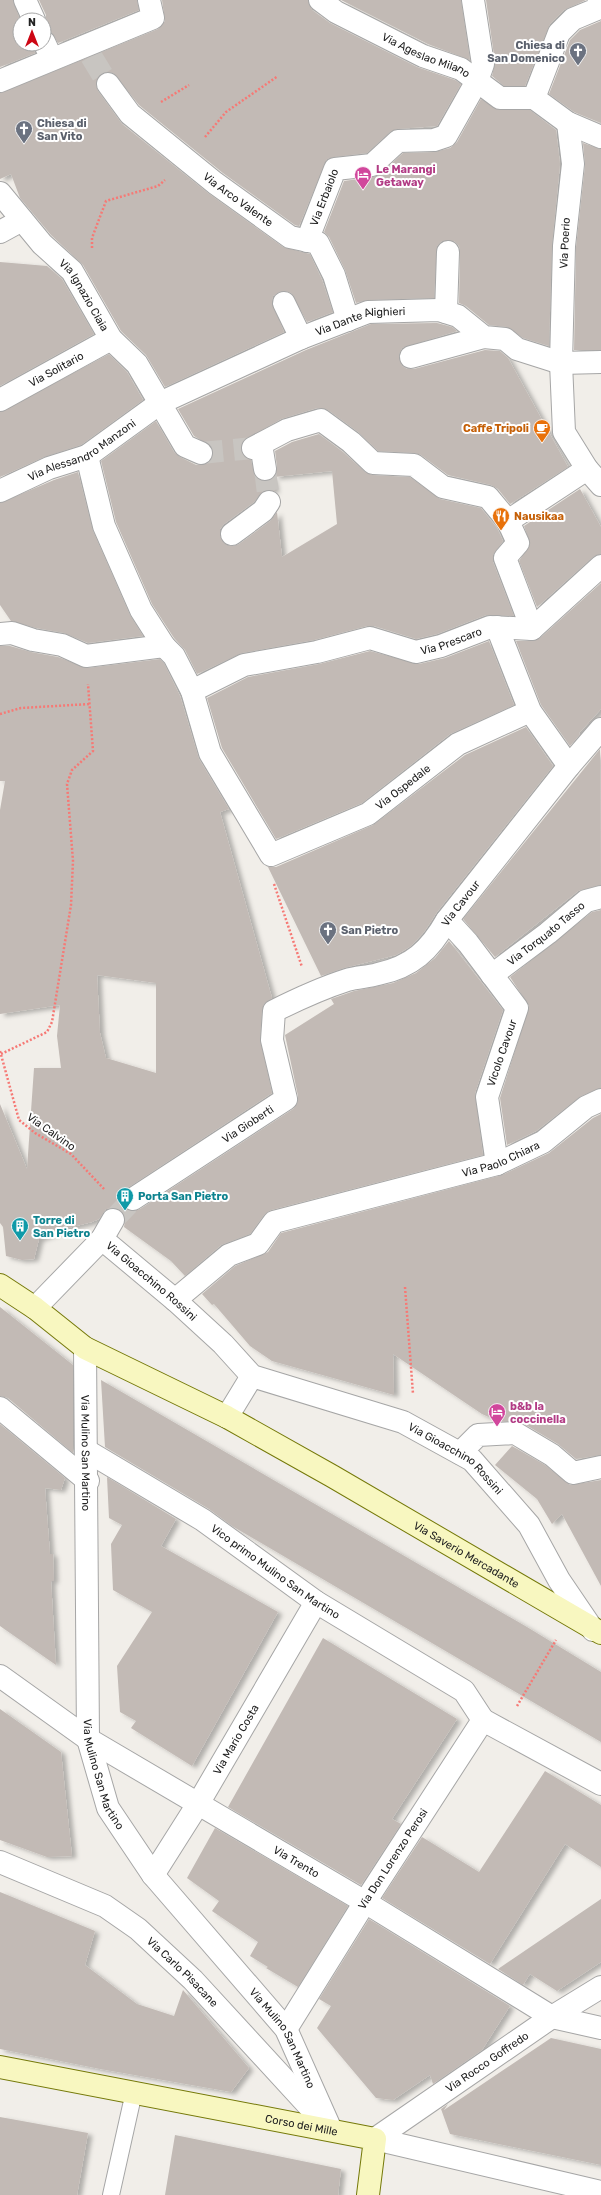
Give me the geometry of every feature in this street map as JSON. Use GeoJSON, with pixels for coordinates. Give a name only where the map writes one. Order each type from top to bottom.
{"type":"FeatureCollection","features":[{"type":"Feature","properties":{"kind":"street"},"geometry":{"type":"LineString","coordinates":[[25,0],[30,12]]}},
{"type":"Feature","properties":{"kind":"street"},"geometry":{"type":"LineString","coordinates":[[52,51],[89,51],[153,18],[149,0]]}},
{"type":"Feature","properties":{"kind":"street","name":"Via Ageslao Milano"},"geometry":{"type":"LineString","coordinates":[[321,0],[336,12],[423,56],[461,69],[500,98],[534,98]]}},
{"type":"Feature","properties":{"kind":"street"},"geometry":{"type":"LineString","coordinates":[[473,0],[483,64],[477,81]]}},
{"type":"Feature","properties":{"kind":"street"},"geometry":{"type":"LineString","coordinates":[[599,0],[597,10],[573,19],[559,33],[534,98],[568,123],[601,137]]}},
{"type":"Feature","properties":{"kind":"street"},"geometry":{"type":"LineString","coordinates":[[0,81],[46,52]]}},
{"type":"Feature","properties":{"kind":"street","name":"Via Erbaiolo"},"geometry":{"type":"LineString","coordinates":[[307,241],[335,169],[372,165],[398,141],[434,140],[446,136],[477,81]]}},
{"type":"Feature","properties":{"kind":"street","name":"Via Arco Valente"},"geometry":{"type":"LineString","coordinates":[[108,84],[130,114],[215,183],[290,237],[318,243],[334,275],[348,320]]}},
{"type":"Feature","properties":{"kind":"street","name":"Via Poerio"},"geometry":{"type":"LineString","coordinates":[[568,123],[573,164],[564,246],[561,363],[564,432],[594,477]]}},
{"type":"Feature","properties":{"kind":"street","name":"Via Ignazio Ciaia"},"geometry":{"type":"LineString","coordinates":[[0,193],[42,244],[72,271],[111,338],[137,364],[185,446],[201,453]]}},
{"type":"Feature","properties":{"kind":"street"},"geometry":{"type":"LineString","coordinates":[[0,232],[22,220]]}},
{"type":"Feature","properties":{"kind":"street"},"geometry":{"type":"LineString","coordinates":[[446,312],[448,252]]}},
{"type":"Feature","properties":{"kind":"street"},"geometry":{"type":"LineString","coordinates":[[284,303],[301,338]]}},
{"type":"Feature","properties":{"kind":"street","name":"Via Dante Alighieri"},"geometry":{"type":"LineString","coordinates":[[160,403],[301,338],[368,312],[439,310],[458,316],[484,337]]}},
{"type":"Feature","properties":{"kind":"street"},"geometry":{"type":"LineString","coordinates":[[411,357],[484,337],[504,339],[517,349],[561,363],[601,362]]}},
{"type":"Feature","properties":{"kind":"street","name":"Via Solitario"},"geometry":{"type":"LineString","coordinates":[[0,400],[111,338]]}},
{"type":"Feature","properties":{"kind":"street","name":"Via Alessandro Manzoni"},"geometry":{"type":"LineString","coordinates":[[0,490],[49,468],[87,456],[160,403]]}},
{"type":"Feature","properties":{"kind":"street"},"geometry":{"type":"LineString","coordinates":[[266,469],[257,446],[287,430],[321,420],[351,442],[373,463],[414,465],[443,487],[488,497],[508,521],[518,543],[505,558],[532,628],[601,566]]}},
{"type":"Feature","properties":{"kind":"street"},"geometry":{"type":"LineString","coordinates":[[87,456],[104,526],[141,610],[164,646],[174,656],[192,691],[210,753],[271,855]]}},
{"type":"Feature","properties":{"kind":"street"},"geometry":{"type":"LineString","coordinates":[[508,521],[594,477]]}},
{"type":"Feature","properties":{"kind":"street"},"geometry":{"type":"LineString","coordinates":[[232,534],[263,511],[269,502]]}},
{"type":"Feature","properties":{"kind":"street","name":"Via Prescaro"},"geometry":{"type":"LineString","coordinates":[[192,691],[244,665],[317,652],[370,638],[416,652],[441,646],[490,627],[532,628]]}},
{"type":"Feature","properties":{"kind":"street"},"geometry":{"type":"LineString","coordinates":[[497,627],[530,711],[569,766]]}},
{"type":"Feature","properties":{"kind":"street"},"geometry":{"type":"LineString","coordinates":[[0,634],[12,633],[32,640],[62,645],[86,656],[164,646]]}},
{"type":"Feature","properties":{"kind":"street","name":"Via Ospedale"},"geometry":{"type":"LineString","coordinates":[[271,855],[368,814],[458,744],[530,711]]}},
{"type":"Feature","properties":{"kind":"street","name":"Via Cavour"},"geometry":{"type":"LineString","coordinates":[[274,1011],[310,994],[346,980],[379,974],[411,962],[435,941],[447,920],[569,766],[601,729]]}},
{"type":"Feature","properties":{"kind":"street","name":"Via Torquato Tasso"},"geometry":{"type":"LineString","coordinates":[[492,975],[548,934],[586,901],[601,896]]}},
{"type":"Feature","properties":{"kind":"street"},"geometry":{"type":"LineString","coordinates":[[447,920],[492,975]]}},
{"type":"Feature","properties":{"kind":"street","name":"Vicolo Cavour"},"geometry":{"type":"LineString","coordinates":[[492,975],[517,1008],[487,1097],[497,1164]]}},
{"type":"Feature","properties":{"kind":"street","name":"Via Gioberti"},"geometry":{"type":"LineString","coordinates":[[134,1199],[286,1099],[272,1040],[274,1011]]}},
{"type":"Feature","properties":{"kind":"street","name":"Via Paolo Chiara"},"geometry":{"type":"LineString","coordinates":[[175,1300],[229,1254],[258,1244],[274,1222],[497,1164],[543,1142],[586,1108],[601,1100]]}},
{"type":"Feature","properties":{"kind":"street"},"geometry":{"type":"LineString","coordinates":[[102,1239],[112,1220]]}},
{"type":"Feature","properties":{"kind":"street","name":"Via Gioacchino Rossini"},"geometry":{"type":"LineString","coordinates":[[35,1308],[102,1239],[175,1300],[223,1344],[252,1376],[403,1422],[472,1460],[529,1525],[559,1580],[597,1631]]}},
{"type":"Feature","properties":{"kind":"street"},"geometry":{"type":"LineString","coordinates":[[0,1286],[35,1308],[85,1348],[227,1417],[252,1376]]}},
{"type":"Feature","properties":{"kind":"street","name":"Via Mulino San Martino"},"geometry":{"type":"LineString","coordinates":[[85,1348],[88,1481],[88,1739],[108,1808],[153,1875],[286,2029],[331,2130]]}},
{"type":"Feature","properties":{"kind":"street"},"geometry":{"type":"LineString","coordinates":[[0,1408],[88,1481]]}},
{"type":"Feature","properties":{"kind":"street","name":"Via Saverio Mercadante"},"geometry":{"type":"LineString","coordinates":[[227,1417],[332,1476],[597,1631]]}},
{"type":"Feature","properties":{"kind":"street"},"geometry":{"type":"LineString","coordinates":[[460,1453],[478,1435],[516,1433],[552,1455],[573,1473],[601,1467]]}},
{"type":"Feature","properties":{"kind":"street","name":"Vico primo Mulino San Martino"},"geometry":{"type":"LineString","coordinates":[[87,1452],[203,1520],[316,1602],[464,1691],[483,1720]]}},
{"type":"Feature","properties":{"kind":"street","name":"Via Mario Costa"},"geometry":{"type":"LineString","coordinates":[[153,1875],[198,1804],[316,1602]]}},
{"type":"Feature","properties":{"kind":"street","name":"Via Trento"},"geometry":{"type":"LineString","coordinates":[[0,1676],[88,1739],[365,1902],[552,2017],[601,2028]]}},
{"type":"Feature","properties":{"kind":"street"},"geometry":{"type":"LineString","coordinates":[[483,1720],[601,1784]]}},
{"type":"Feature","properties":{"kind":"street","name":"Via Don Lorenzo Perosi"},"geometry":{"type":"LineString","coordinates":[[286,2029],[365,1902],[483,1720]]}},
{"type":"Feature","properties":{"kind":"street","name":"Via Carlo Pisacane"},"geometry":{"type":"LineString","coordinates":[[0,1862],[105,1906],[138,1929],[193,1980],[331,2130]]}},
{"type":"Feature","properties":{"kind":"street","name":"Via Rocco Goffredo"},"geometry":{"type":"LineString","coordinates":[[375,2140],[552,2017],[601,1987]]}},
{"type":"Feature","properties":{"kind":"street","name":"Corso dei Mille"},"geometry":{"type":"LineString","coordinates":[[0,2067],[331,2130],[601,2192]]}},
{"type":"Feature","properties":{"kind":"street"},"geometry":{"type":"LineString","coordinates":[[368,2195],[375,2140]]}},
{"type":"Feature","properties":{"kind":"lane"},"geometry":{"type":"LineString","coordinates":[[111,2195],[134,2092]]}},
{"type":"Feature","properties":{"kind":"path"},"geometry":{"type":"LineString","coordinates":[[1,1052],[46,1032],[52,1022],[71,905],[73,861],[67,784],[72,770],[93,751],[86,656]]}},
{"type":"Feature","properties":{"kind":"path"},"geometry":{"type":"LineString","coordinates":[[0,714],[21,708],[90,704]]}},
{"type":"Feature","properties":{"kind":"path"},"geometry":{"type":"LineString","coordinates":[[271,855],[271,873],[310,994]]}},
{"type":"Feature","properties":{"kind":"path","name":"Via Calvino"},"geometry":{"type":"LineString","coordinates":[[1,1052],[19,1120],[35,1133],[70,1154],[107,1192]]}},
{"type":"Feature","properties":{"kind":"path"},"geometry":{"type":"LineString","coordinates":[[403,1422],[413,1403],[405,1287]]}},
{"type":"Feature","properties":{"kind":"path"},"geometry":{"type":"LineString","coordinates":[[516,1708],[570,1616]]}},
{"type":"Feature","properties":{"kind":"building"},"geometry":{"type":"Polygon","coordinates":[[[0,0],[13,0],[17,12],[12,12],[12,52],[35,53],[0,67],[0,0]]]}},
{"type":"Feature","properties":{"kind":"building"},"geometry":{"type":"Polygon","coordinates":[[[39,0],[137,0],[139,10],[58,43],[52,34],[52,12],[45,12],[39,0]]]}},
{"type":"Feature","properties":{"kind":"building"},"geometry":{"type":"Polygon","coordinates":[[[162,0],[308,0],[312,10],[330,23],[417,67],[455,80],[461,84],[437,126],[397,129],[390,132],[367,153],[327,159],[299,226],[295,225],[223,173],[139,105],[113,73],[107,72],[100,74],[96,85],[98,91],[122,124],[208,193],[283,247],[310,254],[322,280],[333,312],[307,322],[291,293],[285,291],[279,292],[273,296],[272,302],[284,332],[165,387],[146,355],[121,331],[83,265],[51,235],[20,198],[11,174],[0,179],[0,93],[158,29],[165,21],[162,0]]]}},
{"type":"Feature","properties":{"kind":"building"},"geometry":{"type":"Polygon","coordinates":[[[341,0],[461,0],[470,60],[428,44],[341,0]]]}},
{"type":"Feature","properties":{"kind":"building"},"geometry":{"type":"Polygon","coordinates":[[[486,0],[586,0],[564,10],[550,24],[525,86],[504,86],[492,76],[495,62],[486,0]]]}},
{"type":"Feature","properties":{"kind":"building","name":"Chiesa di San Domenico"},"geometry":{"type":"Polygon","coordinates":[[[601,21],[601,123],[574,112],[549,94],[570,40],[580,30],[601,21]]]}},
{"type":"Feature","properties":{"kind":"building"},"geometry":{"type":"Polygon","coordinates":[[[481,99],[500,110],[530,110],[556,130],[560,164],[552,246],[549,346],[523,338],[507,327],[489,325],[466,306],[459,303],[460,252],[459,246],[454,241],[442,241],[437,246],[434,298],[368,300],[356,303],[345,270],[329,237],[324,232],[344,181],[373,177],[380,174],[403,153],[434,152],[450,148],[457,142],[481,99]]]}},
{"type":"Feature","properties":{"kind":"building"},"geometry":{"type":"Polygon","coordinates":[[[583,143],[601,149],[601,350],[574,350],[576,247],[585,165],[583,143]]]}},
{"type":"Feature","properties":{"kind":"building"},"geometry":{"type":"Polygon","coordinates":[[[0,262],[47,266],[62,279],[94,334],[0,386],[0,262]]]}},
{"type":"Feature","properties":{"kind":"building"},"geometry":{"type":"Polygon","coordinates":[[[437,323],[452,327],[457,331],[402,348],[399,354],[402,366],[407,369],[414,369],[485,350],[500,351],[508,358],[568,467],[510,504],[498,489],[491,485],[448,475],[421,455],[415,453],[378,451],[358,432],[328,410],[317,408],[281,419],[243,441],[241,447],[242,453],[251,460],[255,477],[260,480],[267,481],[273,478],[275,491],[263,491],[254,502],[224,524],[220,529],[220,536],[227,545],[233,546],[239,544],[270,521],[277,512],[282,557],[337,524],[332,471],[274,477],[277,467],[275,451],[292,442],[319,434],[343,452],[365,472],[372,475],[410,477],[440,499],[481,508],[497,528],[503,541],[493,555],[493,562],[514,616],[486,615],[437,634],[416,639],[374,626],[367,626],[314,640],[242,653],[197,674],[185,650],[174,638],[152,604],[116,522],[101,461],[156,421],[174,452],[180,457],[196,465],[208,463],[213,458],[211,446],[194,436],[178,409],[306,350],[371,324],[437,323]]]}},
{"type":"Feature","properties":{"kind":"building"},"geometry":{"type":"Polygon","coordinates":[[[109,354],[127,372],[143,400],[81,445],[44,457],[0,477],[0,412],[109,354]]]}},
{"type":"Feature","properties":{"kind":"building"},"geometry":{"type":"Polygon","coordinates":[[[78,472],[93,531],[130,615],[143,636],[88,643],[64,633],[36,628],[11,621],[0,605],[0,503],[54,480],[78,472]]]}},
{"type":"Feature","properties":{"kind":"building"},"geometry":{"type":"Polygon","coordinates":[[[580,489],[601,527],[601,554],[593,557],[537,607],[519,561],[530,544],[524,526],[580,489]]]}},
{"type":"Feature","properties":{"kind":"building"},"geometry":{"type":"Polygon","coordinates":[[[601,583],[601,709],[579,733],[580,734],[570,746],[541,705],[516,641],[532,641],[540,638],[601,583]]]}},
{"type":"Feature","properties":{"kind":"building"},"geometry":{"type":"Polygon","coordinates":[[[489,641],[514,705],[450,734],[362,803],[276,839],[222,748],[207,698],[248,677],[319,664],[370,651],[419,664],[445,658],[489,641]]]}},
{"type":"Feature","properties":{"kind":"building"},"geometry":{"type":"Polygon","coordinates":[[[0,646],[10,646],[58,657],[87,668],[160,659],[164,663],[180,696],[199,759],[229,809],[220,812],[272,998],[264,1004],[262,1010],[260,1039],[272,1093],[126,1189],[122,1193],[121,1199],[123,1206],[133,1211],[140,1209],[293,1109],[297,1104],[298,1096],[285,1035],[334,1004],[331,999],[354,991],[393,983],[416,973],[435,958],[449,941],[503,1010],[475,1093],[483,1155],[271,1210],[264,1215],[250,1234],[221,1245],[185,1276],[171,1261],[124,1227],[124,1214],[120,1209],[113,1208],[106,1209],[99,1219],[92,1222],[68,1228],[39,1239],[34,1259],[22,1260],[6,1256],[3,1227],[0,1223],[0,1104],[27,1169],[34,1068],[61,1068],[57,1036],[60,1005],[0,1014],[0,810],[5,781],[0,781],[0,646]],[[97,975],[100,1033],[106,1058],[156,1073],[156,983],[97,975]]]}},
{"type":"Feature","properties":{"kind":"building"},"geometry":{"type":"Polygon","coordinates":[[[526,727],[553,766],[437,912],[424,932],[411,946],[396,955],[344,968],[321,976],[268,867],[276,867],[373,825],[465,755],[526,727]]]}},
{"type":"Feature","properties":{"kind":"building"},"geometry":{"type":"Polygon","coordinates":[[[600,749],[601,885],[578,891],[495,957],[463,919],[600,749]]]}},
{"type":"Feature","properties":{"kind":"building"},"geometry":{"type":"Polygon","coordinates":[[[601,910],[601,1088],[581,1096],[536,1131],[507,1145],[500,1098],[529,1006],[510,977],[592,912],[601,910]]]}},
{"type":"Feature","properties":{"kind":"building"},"geometry":{"type":"Polygon","coordinates":[[[601,1114],[601,1455],[576,1459],[558,1444],[521,1422],[498,1421],[482,1414],[393,1354],[394,1395],[272,1361],[250,1346],[214,1304],[212,1305],[202,1294],[235,1266],[268,1252],[281,1233],[502,1175],[549,1153],[593,1118],[601,1114]]]}},
{"type":"Feature","properties":{"kind":"building"},"geometry":{"type":"Polygon","coordinates":[[[0,1307],[73,1365],[73,1453],[8,1398],[0,1396],[0,1307]]]}},
{"type":"Feature","properties":{"kind":"building"},"geometry":{"type":"Polygon","coordinates":[[[101,1380],[527,1627],[601,1672],[601,1742],[232,1526],[209,1509],[105,1447],[101,1380]]]}},
{"type":"Feature","properties":{"kind":"building"},"geometry":{"type":"Polygon","coordinates":[[[0,1424],[65,1478],[61,1490],[45,1488],[50,1554],[53,1554],[54,1581],[51,1581],[56,1665],[0,1626],[0,1424]]]}},
{"type":"Feature","properties":{"kind":"building"},"geometry":{"type":"Polygon","coordinates":[[[512,1446],[545,1465],[570,1485],[601,1480],[601,1586],[562,1514],[552,1524],[537,1499],[495,1465],[512,1446]]]}},
{"type":"Feature","properties":{"kind":"building"},"geometry":{"type":"Polygon","coordinates":[[[107,1477],[176,1519],[161,1546],[278,1612],[192,1766],[131,1728],[136,1721],[120,1712],[117,1666],[152,1612],[113,1590],[111,1544],[122,1525],[109,1518],[107,1477]]]}},
{"type":"Feature","properties":{"kind":"building"},"geometry":{"type":"Polygon","coordinates":[[[323,1638],[457,1719],[392,1819],[401,1824],[361,1885],[228,1807],[323,1638]]]}},
{"type":"Feature","properties":{"kind":"building"},"geometry":{"type":"Polygon","coordinates":[[[0,1709],[61,1752],[72,1856],[47,1857],[0,1840],[0,1709]]]}},
{"type":"Feature","properties":{"kind":"building"},"geometry":{"type":"Polygon","coordinates":[[[545,1771],[601,1805],[601,1867],[565,1844],[490,1964],[382,1898],[422,1837],[479,1872],[545,1771]]]}},
{"type":"Feature","properties":{"kind":"building"},"geometry":{"type":"Polygon","coordinates":[[[215,1828],[348,1906],[298,1987],[266,1968],[268,1967],[250,1956],[258,1942],[212,1911],[219,1901],[187,1878],[215,1828]]]}},
{"type":"Feature","properties":{"kind":"building"},"geometry":{"type":"Polygon","coordinates":[[[0,1892],[95,1931],[85,1965],[137,2004],[174,2016],[183,1990],[249,2068],[231,2092],[100,2069],[0,2049],[0,1892]]]}},
{"type":"Feature","properties":{"kind":"building"},"geometry":{"type":"Polygon","coordinates":[[[601,1899],[601,1962],[557,1991],[530,1974],[523,1985],[498,1969],[601,1899]]]}},
{"type":"Feature","properties":{"kind":"building"},"geometry":{"type":"Polygon","coordinates":[[[369,1919],[510,2006],[482,2050],[433,2084],[430,2075],[393,2100],[376,2098],[317,2028],[331,2006],[319,1999],[369,1919]]]}},
{"type":"Feature","properties":{"kind":"building"},"geometry":{"type":"Polygon","coordinates":[[[551,2038],[601,2049],[601,2165],[450,2134],[441,2109],[448,2104],[444,2110],[551,2038]]]}},
{"type":"Feature","properties":{"kind":"building"},"geometry":{"type":"Polygon","coordinates":[[[0,2117],[88,2133],[77,2195],[0,2195],[0,2117]]]}},
{"type":"Feature","properties":{"kind":"building"},"geometry":{"type":"Polygon","coordinates":[[[175,2135],[341,2169],[338,2195],[165,2195],[175,2135]]]}},
{"type":"Feature","properties":{"kind":"tunnel"},"geometry":{"type":"LineString","coordinates":[[91,56],[108,84]]}},
{"type":"Feature","properties":{"kind":"tunnel"},"geometry":{"type":"LineString","coordinates":[[201,453],[253,448]]}},
{"type":"Feature","properties":{"kind":"tunnel"},"geometry":{"type":"LineString","coordinates":[[265,469],[269,502]]}},
{"type":"Feature","properties":{"kind":"tunnel"},"geometry":{"type":"LineString","coordinates":[[113,1220],[133,1199]]}},
{"type":"Feature","properties":{"kind":"place","name":"Chiesa di San Domenico"},"geometry":{"type":"Point","coordinates":[578,66]}},
{"type":"Feature","properties":{"kind":"place","name":"Chiesa di San Vito"},"geometry":{"type":"Point","coordinates":[24,144]}},
{"type":"Feature","properties":{"kind":"place","name":"Le Marangi Getaway"},"geometry":{"type":"Point","coordinates":[363,190]}},
{"type":"Feature","properties":{"kind":"place","name":"Caffe Tripoli"},"geometry":{"type":"Point","coordinates":[542,443]}},
{"type":"Feature","properties":{"kind":"place","name":"Nausikaa"},"geometry":{"type":"Point","coordinates":[501,531]}},
{"type":"Feature","properties":{"kind":"place","name":"San Pietro"},"geometry":{"type":"Point","coordinates":[328,945]}},
{"type":"Feature","properties":{"kind":"place","name":"Porta San Pietro"},"geometry":{"type":"Point","coordinates":[125,1211]}},
{"type":"Feature","properties":{"kind":"place","name":"Torre di San Pietro"},"geometry":{"type":"Point","coordinates":[20,1241]}},
{"type":"Feature","properties":{"kind":"place","name":"b&b la coccinella"},"geometry":{"type":"Point","coordinates":[497,1427]}}]}
